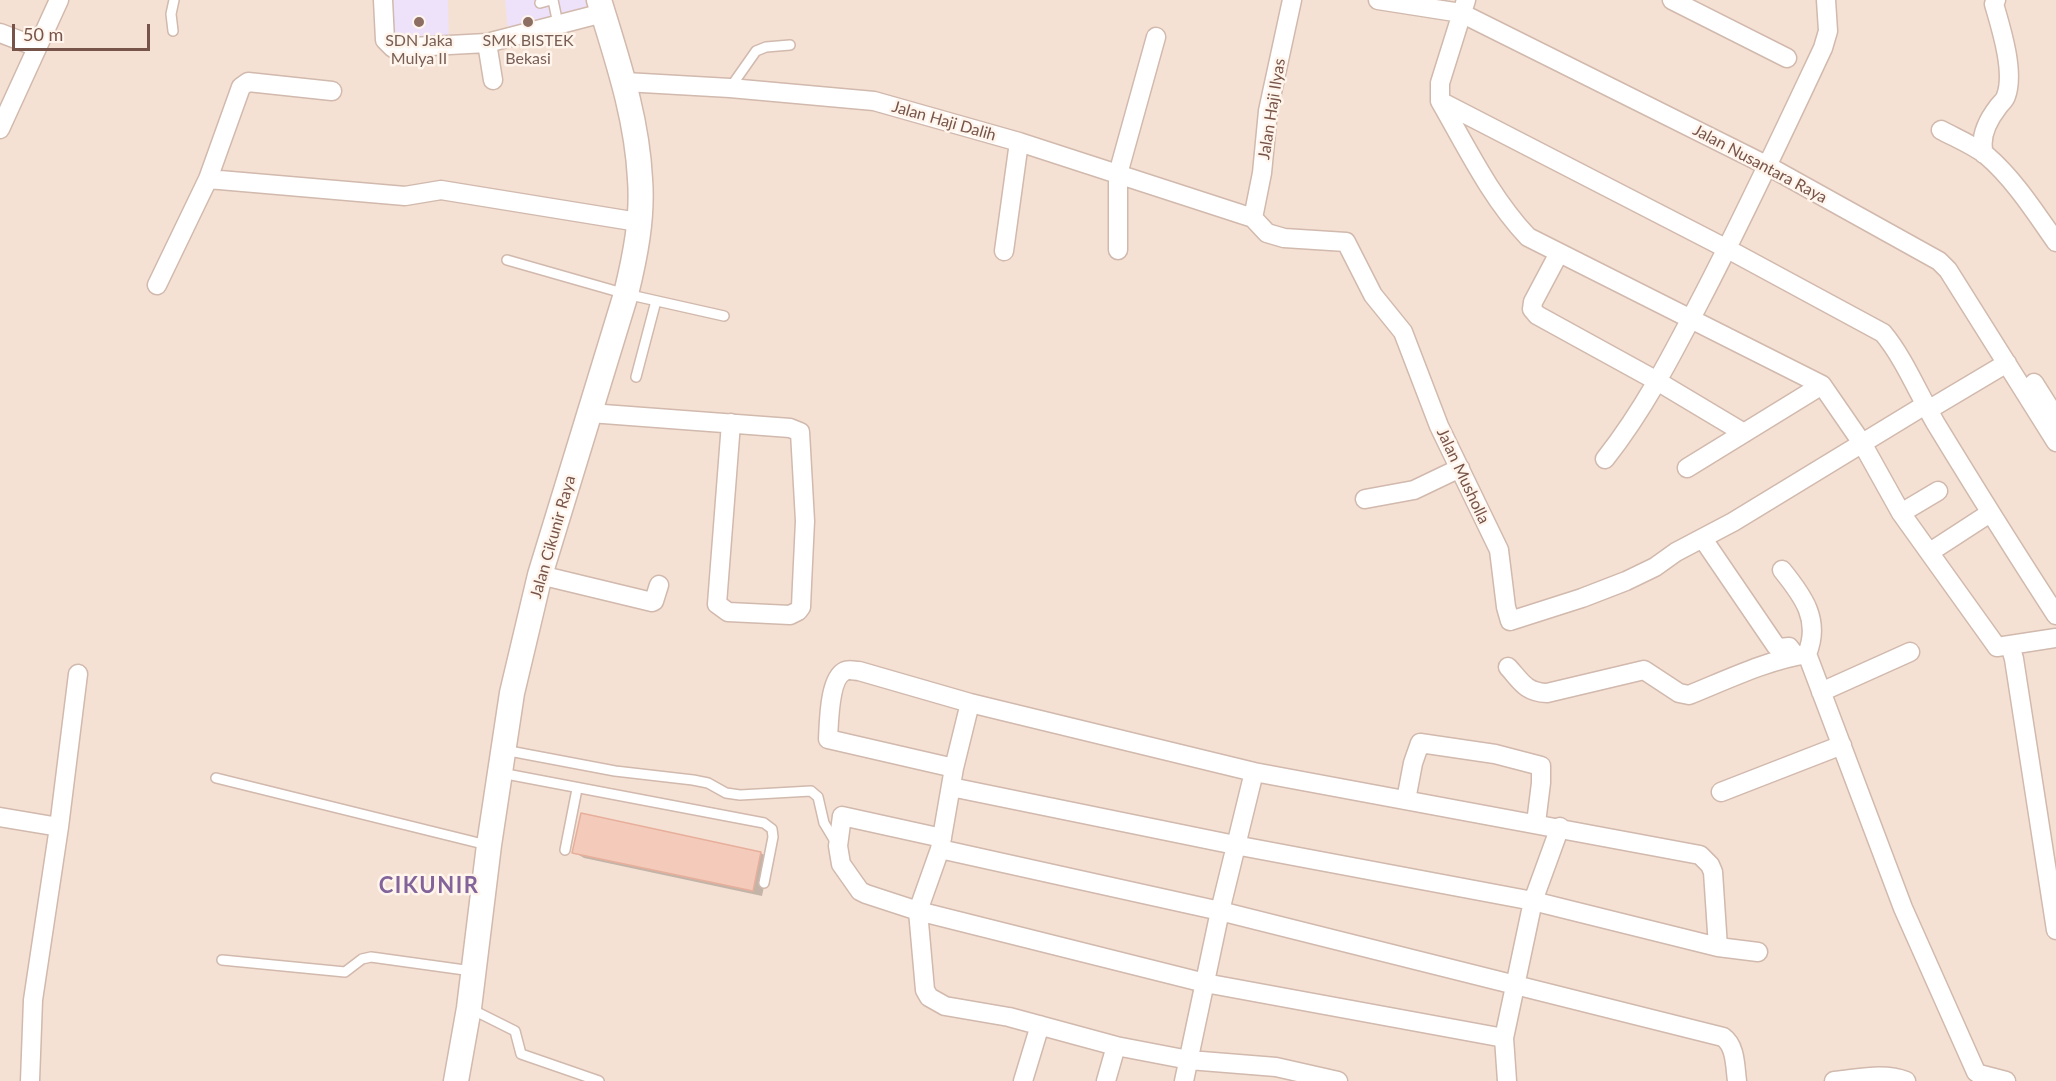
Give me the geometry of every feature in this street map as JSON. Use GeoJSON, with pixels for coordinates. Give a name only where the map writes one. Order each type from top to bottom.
{"type":"FeatureCollection","features":[{"type":"Feature","properties":{"kind":"street"},"geometry":{"type":"LineString","coordinates":[[0,129],[59,0]]}},
{"type":"Feature","properties":{"kind":"street"},"geometry":{"type":"LineString","coordinates":[[383,0],[385,40],[393,48],[488,43],[558,24],[601,6]]}},
{"type":"Feature","properties":{"kind":"street","name":"Jalan Haji Ilyas"},"geometry":{"type":"LineString","coordinates":[[1253,219],[1262,173],[1269,111],[1292,0]]}},
{"type":"Feature","properties":{"kind":"street","name":"Jalan Nusantara Raya"},"geometry":{"type":"LineString","coordinates":[[1378,0],[1461,4],[1770,161],[1894,230],[1954,260],[2056,418]]}},
{"type":"Feature","properties":{"kind":"street"},"geometry":{"type":"LineString","coordinates":[[1672,0],[1787,58]]}},
{"type":"Feature","properties":{"kind":"street"},"geometry":{"type":"LineString","coordinates":[[1605,459],[1635,419],[1657,381],[1727,249],[1770,161],[1823,48],[1828,31],[1826,0]]}},
{"type":"Feature","properties":{"kind":"street"},"geometry":{"type":"LineString","coordinates":[[1984,154],[1983,132],[2006,97],[2008,86],[2008,62],[1994,4],[1996,0]]}},
{"type":"Feature","properties":{"kind":"street"},"geometry":{"type":"LineString","coordinates":[[1461,4],[1440,83],[1440,101],[1496,197],[1528,237],[1822,385],[1862,443],[1901,513],[1996,647],[2056,638]]}},
{"type":"Feature","properties":{"kind":"street","name":"Jalan Cikunir Raya"},"geometry":{"type":"LineString","coordinates":[[456,1081],[512,693],[540,575],[626,294],[636,252],[640,181],[637,149],[625,82],[601,6]]}},
{"type":"Feature","properties":{"kind":"street"},"geometry":{"type":"LineString","coordinates":[[0,33],[37,47]]}},
{"type":"Feature","properties":{"kind":"street"},"geometry":{"type":"LineString","coordinates":[[1118,250],[1118,174],[1156,36]]}},
{"type":"Feature","properties":{"kind":"street"},"geometry":{"type":"LineString","coordinates":[[488,43],[493,80]]}},
{"type":"Feature","properties":{"kind":"street"},"geometry":{"type":"LineString","coordinates":[[157,285],[208,179],[241,87],[248,82],[332,91]]}},
{"type":"Feature","properties":{"kind":"street","name":"Jalan Haji Dalih"},"geometry":{"type":"LineString","coordinates":[[625,82],[730,88],[874,101],[1019,142],[1253,219]]}},
{"type":"Feature","properties":{"kind":"street"},"geometry":{"type":"LineString","coordinates":[[1440,101],[1727,249],[1883,333],[1990,513],[2056,615]]}},
{"type":"Feature","properties":{"kind":"street"},"geometry":{"type":"LineString","coordinates":[[1941,130],[1984,154],[2026,200],[2056,242]]}},
{"type":"Feature","properties":{"kind":"street"},"geometry":{"type":"LineString","coordinates":[[1004,251],[1019,142]]}},
{"type":"Feature","properties":{"kind":"street"},"geometry":{"type":"LineString","coordinates":[[208,179],[405,196],[441,190],[638,222]]}},
{"type":"Feature","properties":{"kind":"street","name":"Jalan Musholla"},"geometry":{"type":"LineString","coordinates":[[1253,219],[1267,232],[1284,238],[1346,242],[1372,295],[1403,332],[1439,426],[1499,550],[1506,607],[1510,621],[1626,581],[1703,539]]}},
{"type":"Feature","properties":{"kind":"street","name":"Jalan Nusantara Raya"},"geometry":{"type":"LineString","coordinates":[[1894,230],[1939,261],[1948,270],[2056,442]]}},
{"type":"Feature","properties":{"kind":"street"},"geometry":{"type":"LineString","coordinates":[[1559,253],[1532,309],[1537,315],[1657,381],[1744,433]]}},
{"type":"Feature","properties":{"kind":"street"},"geometry":{"type":"LineString","coordinates":[[2006,1081],[1979,1074],[1975,1069],[1903,909],[1821,692],[1802,655],[1789,647],[1776,646],[1703,539],[1862,443],[2007,363]]}},
{"type":"Feature","properties":{"kind":"street"},"geometry":{"type":"LineString","coordinates":[[1688,468],[1822,385]]}},
{"type":"Feature","properties":{"kind":"street"},"geometry":{"type":"LineString","coordinates":[[590,413],[731,423],[796,429],[801,435],[805,521],[801,607],[790,615],[728,612],[717,604],[731,423]]}},
{"type":"Feature","properties":{"kind":"street"},"geometry":{"type":"LineString","coordinates":[[1365,499],[1414,490],[1460,468]]}},
{"type":"Feature","properties":{"kind":"street"},"geometry":{"type":"LineString","coordinates":[[1901,513],[1938,491]]}},
{"type":"Feature","properties":{"kind":"street"},"geometry":{"type":"LineString","coordinates":[[1930,552],[1990,513]]}},
{"type":"Feature","properties":{"kind":"street"},"geometry":{"type":"LineString","coordinates":[[1508,667],[1525,686],[1536,692],[1547,693],[1644,670],[1679,693],[1689,695],[1802,655],[1812,641],[1810,615],[1803,596],[1782,570]]}},
{"type":"Feature","properties":{"kind":"street"},"geometry":{"type":"LineString","coordinates":[[540,575],[651,602],[654,601],[659,585]]}},
{"type":"Feature","properties":{"kind":"street"},"geometry":{"type":"LineString","coordinates":[[2010,645],[2052,878],[2056,930]]}},
{"type":"Feature","properties":{"kind":"street"},"geometry":{"type":"LineString","coordinates":[[1821,692],[1910,652]]}},
{"type":"Feature","properties":{"kind":"street"},"geometry":{"type":"LineString","coordinates":[[954,768],[828,739],[834,687],[838,676],[846,671],[859,671],[970,703],[1254,772],[1560,827],[1700,855],[1710,865],[1714,879],[1718,947]]}},
{"type":"Feature","properties":{"kind":"street"},"geometry":{"type":"LineString","coordinates":[[30,1081],[33,1000],[59,827],[78,674]]}},
{"type":"Feature","properties":{"kind":"street"},"geometry":{"type":"LineString","coordinates":[[970,703],[954,768],[941,844],[918,911],[925,990],[929,997],[945,1006],[1009,1017],[1116,1046],[1274,1074],[1338,1081]]}},
{"type":"Feature","properties":{"kind":"street"},"geometry":{"type":"LineString","coordinates":[[1406,800],[1411,770],[1420,743],[1495,754],[1540,766],[1541,783],[1536,823]]}},
{"type":"Feature","properties":{"kind":"street"},"geometry":{"type":"LineString","coordinates":[[1721,792],[1842,746]]}},
{"type":"Feature","properties":{"kind":"street"},"geometry":{"type":"LineString","coordinates":[[1184,1081],[1234,846],[1254,772]]}},
{"type":"Feature","properties":{"kind":"street"},"geometry":{"type":"LineString","coordinates":[[951,787],[1234,846],[1533,902],[1718,947],[1758,952]]}},
{"type":"Feature","properties":{"kind":"street"},"geometry":{"type":"LineString","coordinates":[[1504,1038],[1205,982],[918,911],[866,894],[860,891],[841,864],[838,846],[842,816],[941,844],[1220,911],[1723,1037],[1727,1039],[1733,1051],[1737,1081]]}},
{"type":"Feature","properties":{"kind":"street"},"geometry":{"type":"LineString","coordinates":[[0,817],[59,827]]}},
{"type":"Feature","properties":{"kind":"street"},"geometry":{"type":"LineString","coordinates":[[1507,1081],[1504,1038],[1533,902],[1560,827]]}},
{"type":"Feature","properties":{"kind":"street"},"geometry":{"type":"LineString","coordinates":[[1023,1081],[1040,1025]]}},
{"type":"Feature","properties":{"kind":"street"},"geometry":{"type":"LineString","coordinates":[[1106,1081],[1116,1046]]}},
{"type":"Feature","properties":{"kind":"street"},"geometry":{"type":"LineString","coordinates":[[1834,1081],[1880,1076],[1906,1081]]}},
{"type":"Feature","properties":{"kind":"lane"},"geometry":{"type":"LineString","coordinates":[[174,0],[171,14],[174,31]]}},
{"type":"Feature","properties":{"kind":"lane"},"geometry":{"type":"LineString","coordinates":[[540,3],[552,0],[558,24]]}},
{"type":"Feature","properties":{"kind":"lane"},"geometry":{"type":"LineString","coordinates":[[730,88],[756,51],[766,47],[790,45]]}},
{"type":"Feature","properties":{"kind":"lane"},"geometry":{"type":"LineString","coordinates":[[507,260],[626,294],[724,316]]}},
{"type":"Feature","properties":{"kind":"lane"},"geometry":{"type":"LineString","coordinates":[[636,377],[656,301]]}},
{"type":"Feature","properties":{"kind":"lane"},"geometry":{"type":"LineString","coordinates":[[502,761],[577,789],[764,823],[772,829],[773,837],[764,883]]}},
{"type":"Feature","properties":{"kind":"lane"},"geometry":{"type":"LineString","coordinates":[[502,761],[693,780],[708,783],[726,794],[811,791],[818,796],[824,824],[838,846]]}},
{"type":"Feature","properties":{"kind":"lane"},"geometry":{"type":"LineString","coordinates":[[216,778],[489,845]]}},
{"type":"Feature","properties":{"kind":"lane"},"geometry":{"type":"LineString","coordinates":[[565,850],[577,789]]}},
{"type":"Feature","properties":{"kind":"lane"},"geometry":{"type":"LineString","coordinates":[[222,960],[345,972],[362,959],[371,957],[472,971]]}},
{"type":"Feature","properties":{"kind":"lane"},"geometry":{"type":"LineString","coordinates":[[468,1008],[515,1031],[521,1054],[599,1081]]}},
{"type":"Feature","properties":{"kind":"shaded area"},"geometry":{"type":"Polygon","coordinates":[[[0,0],[2056,0],[2056,1081],[0,1081],[0,0]]]}},
{"type":"Feature","properties":{"kind":"shaded area","name":"SDN Jaka Mulya II"},"geometry":{"type":"Polygon","coordinates":[[[388,0],[448,0],[449,44],[390,45],[388,0]]]}},
{"type":"Feature","properties":{"kind":"shaded area","name":"SMK BISTEK Bekasi"},"geometry":{"type":"Polygon","coordinates":[[[505,0],[585,0],[588,12],[508,31],[505,0]]]}},
{"type":"Feature","properties":{"kind":"building"},"geometry":{"type":"Polygon","coordinates":[[[581,813],[761,852],[753,891],[572,853],[581,813]]]}},
{"type":"Feature","properties":{"kind":"place","name":"SDN Jaka Mulya II"},"geometry":{"type":"Point","coordinates":[419,22]}},
{"type":"Feature","properties":{"kind":"place","name":"SMK BISTEK Bekasi"},"geometry":{"type":"Point","coordinates":[528,22]}},
{"type":"Feature","properties":{"kind":"district","name":"CIKUNIR"},"geometry":{"type":"Point","coordinates":[429,886]}}]}
